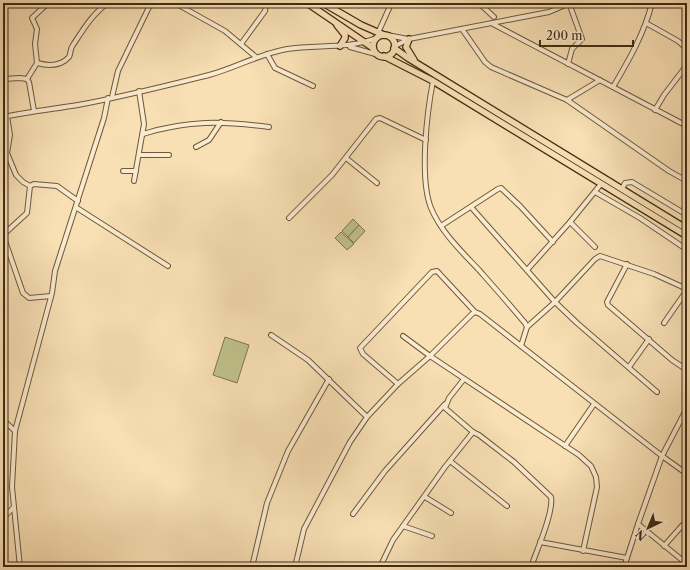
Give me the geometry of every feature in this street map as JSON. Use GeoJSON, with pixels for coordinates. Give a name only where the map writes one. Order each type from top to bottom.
{"type":"FeatureCollection","features":[{"type":"Feature","properties":{"kind":"main road"},"geometry":{"type":"LineString","coordinates":[[306,3],[332,18],[366,42],[382,56],[433,81],[687,236]]}},
{"type":"Feature","properties":{"kind":"main road"},"geometry":{"type":"LineString","coordinates":[[323,3],[343,16],[393,40],[394,47],[390,55],[382,56]]}},
{"type":"Feature","properties":{"kind":"main road"},"geometry":{"type":"LineString","coordinates":[[332,18],[345,35],[345,38],[340,46]]}},
{"type":"Feature","properties":{"kind":"main road"},"geometry":{"type":"LineString","coordinates":[[373,48],[373,43],[381,35]]}},
{"type":"Feature","properties":{"kind":"main road"},"geometry":{"type":"LineString","coordinates":[[409,40],[406,47],[415,62]]}},
{"type":"Feature","properties":{"kind":"main road"},"geometry":{"type":"LineString","coordinates":[[394,47],[415,62],[687,229]]}},
{"type":"Feature","properties":{"kind":"street"},"geometry":{"type":"LineString","coordinates":[[3,9],[5,3]]}},
{"type":"Feature","properties":{"kind":"street"},"geometry":{"type":"LineString","coordinates":[[27,79],[37,63],[37,29],[32,18],[48,3]]}},
{"type":"Feature","properties":{"kind":"street"},"geometry":{"type":"LineString","coordinates":[[37,63],[51,65],[68,58],[72,46],[97,11],[108,3]]}},
{"type":"Feature","properties":{"kind":"street"},"geometry":{"type":"LineString","coordinates":[[20,567],[13,508],[12,472],[15,431],[51,296],[55,271],[77,208],[110,97],[118,72],[132,46],[151,3]]}},
{"type":"Feature","properties":{"kind":"street"},"geometry":{"type":"LineString","coordinates":[[175,3],[225,31],[256,57]]}},
{"type":"Feature","properties":{"kind":"street"},"geometry":{"type":"LineString","coordinates":[[241,44],[265,11],[266,3]]}},
{"type":"Feature","properties":{"kind":"street"},"geometry":{"type":"LineString","coordinates":[[479,3],[494,18]]}},
{"type":"Feature","properties":{"kind":"street"},"geometry":{"type":"LineString","coordinates":[[394,47],[409,40],[549,12],[570,3],[582,38],[572,49],[568,64]]}},
{"type":"Feature","properties":{"kind":"street"},"geometry":{"type":"LineString","coordinates":[[613,87],[634,51],[646,23],[652,3]]}},
{"type":"Feature","properties":{"kind":"street"},"geometry":{"type":"LineString","coordinates":[[381,35],[391,4]]}},
{"type":"Feature","properties":{"kind":"street"},"geometry":{"type":"LineString","coordinates":[[646,23],[678,41],[687,49]]}},
{"type":"Feature","properties":{"kind":"street"},"geometry":{"type":"LineString","coordinates":[[493,24],[687,126]]}},
{"type":"Feature","properties":{"kind":"street"},"geometry":{"type":"LineString","coordinates":[[462,30],[485,62],[491,67],[567,100],[687,181]]}},
{"type":"Feature","properties":{"kind":"street"},"geometry":{"type":"LineString","coordinates":[[78,201],[57,186],[34,184],[30,186],[16,175],[7,154],[10,135],[5,116],[79,105],[211,74],[256,57],[287,49],[347,46],[366,42],[381,35],[409,40]]}},
{"type":"Feature","properties":{"kind":"street"},"geometry":{"type":"LineString","coordinates":[[347,46],[382,56]]}},
{"type":"Feature","properties":{"kind":"street"},"geometry":{"type":"LineString","coordinates":[[267,54],[275,68],[313,86]]}},
{"type":"Feature","properties":{"kind":"street"},"geometry":{"type":"LineString","coordinates":[[655,110],[664,95],[687,65]]}},
{"type":"Feature","properties":{"kind":"street"},"geometry":{"type":"LineString","coordinates":[[3,79],[27,79]]}},
{"type":"Feature","properties":{"kind":"street"},"geometry":{"type":"LineString","coordinates":[[27,79],[29,82],[34,111]]}},
{"type":"Feature","properties":{"kind":"street"},"geometry":{"type":"LineString","coordinates":[[567,100],[600,80]]}},
{"type":"Feature","properties":{"kind":"street"},"geometry":{"type":"LineString","coordinates":[[433,81],[426,140],[428,197],[431,206],[441,226],[456,246],[527,327]]}},
{"type":"Feature","properties":{"kind":"street"},"geometry":{"type":"LineString","coordinates":[[134,181],[144,134],[143,111],[139,91]]}},
{"type":"Feature","properties":{"kind":"street"},"geometry":{"type":"LineString","coordinates":[[289,218],[346,158],[376,119],[380,118],[426,140]]}},
{"type":"Feature","properties":{"kind":"street"},"geometry":{"type":"LineString","coordinates":[[144,134],[176,125],[221,122],[269,127]]}},
{"type":"Feature","properties":{"kind":"street"},"geometry":{"type":"LineString","coordinates":[[196,147],[209,140],[221,122]]}},
{"type":"Feature","properties":{"kind":"street"},"geometry":{"type":"LineString","coordinates":[[139,155],[169,155]]}},
{"type":"Feature","properties":{"kind":"street"},"geometry":{"type":"LineString","coordinates":[[346,158],[377,183]]}},
{"type":"Feature","properties":{"kind":"street"},"geometry":{"type":"LineString","coordinates":[[123,170],[136,171]]}},
{"type":"Feature","properties":{"kind":"street"},"geometry":{"type":"LineString","coordinates":[[622,189],[625,183],[632,182],[687,215]]}},
{"type":"Feature","properties":{"kind":"street"},"geometry":{"type":"LineString","coordinates":[[528,270],[601,184]]}},
{"type":"Feature","properties":{"kind":"street"},"geometry":{"type":"LineString","coordinates":[[30,186],[27,214],[3,235],[23,293],[29,298],[51,296]]}},
{"type":"Feature","properties":{"kind":"street"},"geometry":{"type":"LineString","coordinates":[[441,226],[501,188],[520,206],[553,242]]}},
{"type":"Feature","properties":{"kind":"street"},"geometry":{"type":"LineString","coordinates":[[595,192],[640,218],[683,247]]}},
{"type":"Feature","properties":{"kind":"street"},"geometry":{"type":"LineString","coordinates":[[471,206],[555,302],[613,355],[629,366],[657,392]]}},
{"type":"Feature","properties":{"kind":"street"},"geometry":{"type":"LineString","coordinates":[[77,208],[168,266]]}},
{"type":"Feature","properties":{"kind":"street"},"geometry":{"type":"LineString","coordinates":[[570,222],[594,247]]}},
{"type":"Feature","properties":{"kind":"street"},"geometry":{"type":"LineString","coordinates":[[521,346],[527,327],[555,302],[598,256],[606,256],[687,289],[664,323]]}},
{"type":"Feature","properties":{"kind":"street"},"geometry":{"type":"LineString","coordinates":[[626,264],[607,302],[608,305],[687,370]]}},
{"type":"Feature","properties":{"kind":"street"},"geometry":{"type":"LineString","coordinates":[[398,384],[363,354],[360,348],[432,272],[437,271],[475,312],[480,314],[594,404],[687,474]]}},
{"type":"Feature","properties":{"kind":"street"},"geometry":{"type":"LineString","coordinates":[[294,567],[304,529],[350,442],[367,417],[398,384],[430,356],[475,312]]}},
{"type":"Feature","properties":{"kind":"street"},"geometry":{"type":"LineString","coordinates":[[271,335],[303,357],[367,417]]}},
{"type":"Feature","properties":{"kind":"street"},"geometry":{"type":"LineString","coordinates":[[403,336],[430,356],[565,446],[591,466],[596,477],[597,487],[583,551]]}},
{"type":"Feature","properties":{"kind":"street"},"geometry":{"type":"LineString","coordinates":[[629,366],[649,339]]}},
{"type":"Feature","properties":{"kind":"street"},"geometry":{"type":"LineString","coordinates":[[252,567],[267,503],[288,452],[328,379]]}},
{"type":"Feature","properties":{"kind":"street"},"geometry":{"type":"LineString","coordinates":[[353,514],[391,465],[445,404],[464,379]]}},
{"type":"Feature","properties":{"kind":"street"},"geometry":{"type":"LineString","coordinates":[[445,404],[445,408],[473,432],[514,462],[549,494],[551,503],[531,567]]}},
{"type":"Feature","properties":{"kind":"street"},"geometry":{"type":"LineString","coordinates":[[565,446],[594,404]]}},
{"type":"Feature","properties":{"kind":"street"},"geometry":{"type":"LineString","coordinates":[[624,567],[662,456],[685,415],[687,408]]}},
{"type":"Feature","properties":{"kind":"street"},"geometry":{"type":"LineString","coordinates":[[3,420],[15,431]]}},
{"type":"Feature","properties":{"kind":"street"},"geometry":{"type":"LineString","coordinates":[[380,567],[387,551],[403,526],[473,432]]}},
{"type":"Feature","properties":{"kind":"street"},"geometry":{"type":"LineString","coordinates":[[450,461],[507,506]]}},
{"type":"Feature","properties":{"kind":"street"},"geometry":{"type":"LineString","coordinates":[[425,497],[451,512]]}},
{"type":"Feature","properties":{"kind":"street"},"geometry":{"type":"LineString","coordinates":[[3,518],[13,508]]}},
{"type":"Feature","properties":{"kind":"street"},"geometry":{"type":"LineString","coordinates":[[664,546],[687,520]]}},
{"type":"Feature","properties":{"kind":"street"},"geometry":{"type":"LineString","coordinates":[[638,524],[687,563],[683,567]]}},
{"type":"Feature","properties":{"kind":"street"},"geometry":{"type":"LineString","coordinates":[[403,526],[432,536]]}},
{"type":"Feature","properties":{"kind":"street"},"geometry":{"type":"LineString","coordinates":[[540,542],[627,558]]}},
{"type":"Feature","properties":{"kind":"green space"},"geometry":{"type":"Polygon","coordinates":[[[353,219],[359,225],[348,237],[342,231],[353,219]]]}},
{"type":"Feature","properties":{"kind":"green space"},"geometry":{"type":"Polygon","coordinates":[[[359,225],[365,231],[354,243],[348,237],[359,225]]]}},
{"type":"Feature","properties":{"kind":"green space"},"geometry":{"type":"Polygon","coordinates":[[[341,232],[354,244],[347,250],[335,238],[341,232]]]}},
{"type":"Feature","properties":{"kind":"green space"},"geometry":{"type":"Polygon","coordinates":[[[225,337],[249,345],[237,383],[213,375],[225,337]]]}}]}
